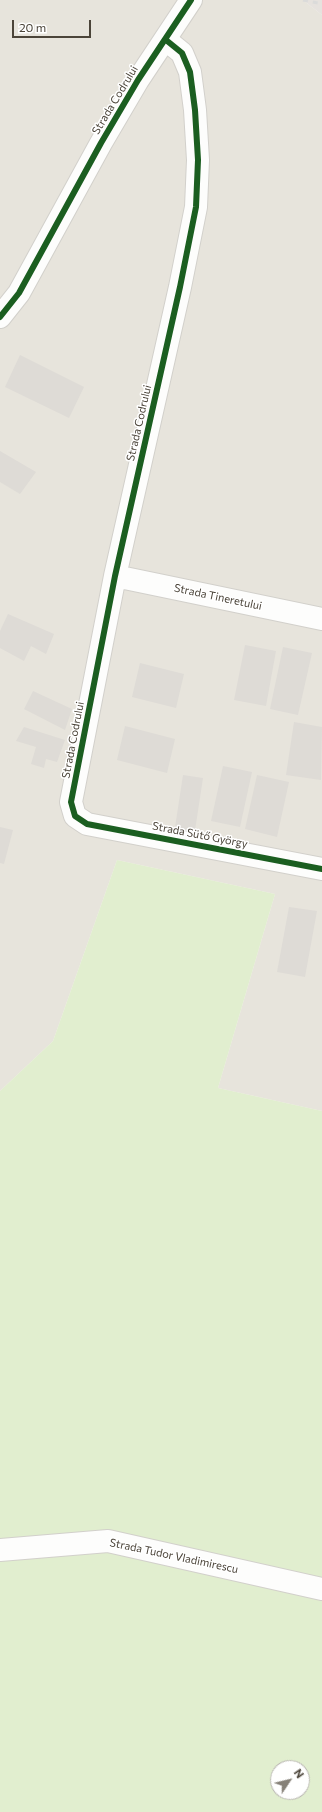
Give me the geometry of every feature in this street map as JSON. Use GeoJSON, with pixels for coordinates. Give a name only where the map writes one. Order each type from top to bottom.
{"type":"FeatureCollection","features":[{"type":"Feature","properties":{"kind":"street","name":"Strada Codrului"},"geometry":{"type":"LineString","coordinates":[[0,317],[19,293],[101,143],[138,80],[192,0]]}},
{"type":"Feature","properties":{"kind":"street","name":"Strada Codrului"},"geometry":{"type":"LineString","coordinates":[[75,816],[71,802],[115,576],[180,287],[196,207],[198,160],[195,110],[190,72],[182,54],[166,40]]}},
{"type":"Feature","properties":{"kind":"street","name":"Strada Tineretului"},"geometry":{"type":"LineString","coordinates":[[115,576],[322,619]]}},
{"type":"Feature","properties":{"kind":"street","name":"Strada Sütő György"},"geometry":{"type":"LineString","coordinates":[[75,816],[87,824],[322,869]]}},
{"type":"Feature","properties":{"kind":"street","name":"Strada Tudor Vladimirescu"},"geometry":{"type":"LineString","coordinates":[[0,1550],[108,1541],[322,1590]]}},
{"type":"Feature","properties":{"kind":"shaded area"},"geometry":{"type":"Polygon","coordinates":[[[0,0],[303,0],[322,15],[322,1111],[218,1088],[275,894],[117,860],[53,1041],[0,1091],[0,0]]]}},
{"type":"Feature","properties":{"kind":"shaded area"},"geometry":{"type":"Polygon","coordinates":[[[303,0],[322,0],[322,15],[303,0]]]}},
{"type":"Feature","properties":{"kind":"green space"},"geometry":{"type":"Polygon","coordinates":[[[117,860],[275,894],[218,1088],[322,1111],[322,1812],[0,1812],[0,1091],[53,1041],[117,860]]]}},
{"type":"Feature","properties":{"kind":"building"},"geometry":{"type":"Polygon","coordinates":[[[20,355],[84,387],[69,418],[5,387],[20,355]]]}},
{"type":"Feature","properties":{"kind":"building"},"geometry":{"type":"Polygon","coordinates":[[[0,451],[36,472],[20,494],[0,482],[0,451]]]}},
{"type":"Feature","properties":{"kind":"building"},"geometry":{"type":"Polygon","coordinates":[[[8,614],[54,634],[46,654],[31,646],[24,661],[0,648],[0,631],[8,614]]]}},
{"type":"Feature","properties":{"kind":"building"},"geometry":{"type":"Polygon","coordinates":[[[245,645],[276,651],[266,706],[234,700],[245,645]]]}},
{"type":"Feature","properties":{"kind":"building"},"geometry":{"type":"Polygon","coordinates":[[[283,647],[312,653],[298,715],[270,709],[283,647]]]}},
{"type":"Feature","properties":{"kind":"building"},"geometry":{"type":"Polygon","coordinates":[[[140,663],[184,674],[176,708],[132,697],[140,663]]]}},
{"type":"Feature","properties":{"kind":"building"},"geometry":{"type":"Polygon","coordinates":[[[33,691],[72,709],[65,730],[24,709],[33,691]]]}},
{"type":"Feature","properties":{"kind":"building"},"geometry":{"type":"Polygon","coordinates":[[[294,722],[322,727],[321,780],[286,775],[294,722]]]}},
{"type":"Feature","properties":{"kind":"building"},"geometry":{"type":"Polygon","coordinates":[[[125,726],[175,739],[167,773],[117,760],[125,726]]]}},
{"type":"Feature","properties":{"kind":"building"},"geometry":{"type":"Polygon","coordinates":[[[24,727],[65,740],[57,762],[46,759],[44,768],[31,764],[36,747],[16,741],[24,727]]]}},
{"type":"Feature","properties":{"kind":"building"},"geometry":{"type":"Polygon","coordinates":[[[223,766],[252,772],[240,827],[211,821],[223,766]]]}},
{"type":"Feature","properties":{"kind":"building"},"geometry":{"type":"Polygon","coordinates":[[[183,775],[203,778],[194,837],[174,834],[183,775]]]}},
{"type":"Feature","properties":{"kind":"building"},"geometry":{"type":"Polygon","coordinates":[[[257,775],[289,782],[277,837],[245,829],[257,775]]]}},
{"type":"Feature","properties":{"kind":"building"},"geometry":{"type":"Polygon","coordinates":[[[0,827],[13,830],[4,864],[0,863],[0,827]]]}},
{"type":"Feature","properties":{"kind":"building"},"geometry":{"type":"Polygon","coordinates":[[[289,907],[317,911],[305,977],[277,972],[289,907]]]}},
{"type":"Feature","properties":{"kind":"railway"},"geometry":{"type":"LineString","coordinates":[[303,0],[322,4]]}},
{"type":"Feature","properties":{"kind":"cycle path"},"geometry":{"type":"LineString","coordinates":[[0,317],[19,293],[101,143],[138,80],[191,0]]}},
{"type":"Feature","properties":{"kind":"cycle path"},"geometry":{"type":"LineString","coordinates":[[166,40],[182,53],[190,72],[195,110],[198,160],[196,207],[180,287],[115,576],[71,802],[75,816],[87,824],[322,869]]}}]}
